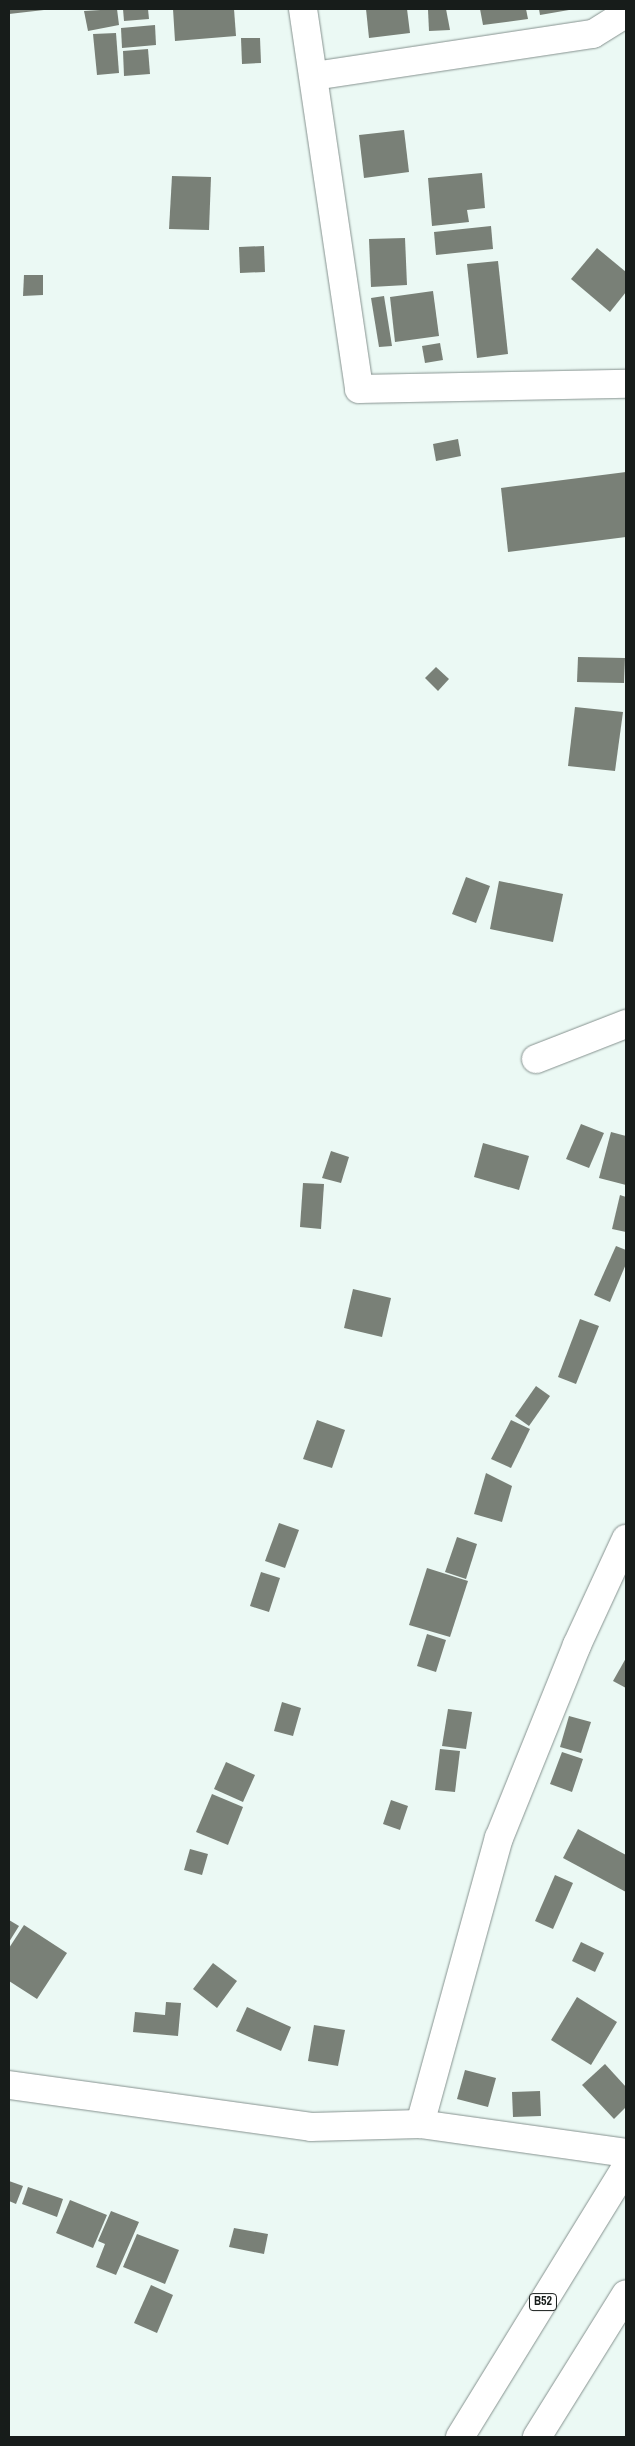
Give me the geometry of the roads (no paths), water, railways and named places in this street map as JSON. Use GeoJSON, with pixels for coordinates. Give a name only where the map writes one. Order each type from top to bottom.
{"type":"FeatureCollection","features":[{"type":"Feature","properties":{"kind":"main road"},"geometry":{"type":"LineString","coordinates":[[303,9],[359,389],[626,384]]}},
{"type":"Feature","properties":{"kind":"main road"},"geometry":{"type":"LineString","coordinates":[[314,76],[593,34],[626,14]]}},
{"type":"Feature","properties":{"kind":"main road"},"geometry":{"type":"LineString","coordinates":[[536,1059],[626,1024]]}},
{"type":"Feature","properties":{"kind":"main road"},"geometry":{"type":"LineString","coordinates":[[420,2124],[499,1838],[577,1644],[626,1539]]}},
{"type":"Feature","properties":{"kind":"main road"},"geometry":{"type":"LineString","coordinates":[[9,2085],[311,2127],[420,2124],[626,2153]]}},
{"type":"Feature","properties":{"kind":"main road","name":"B52"},"geometry":{"type":"LineString","coordinates":[[460,2437],[626,2167]]}},
{"type":"Feature","properties":{"kind":"main road"},"geometry":{"type":"LineString","coordinates":[[537,2437],[626,2294]]}}]}
